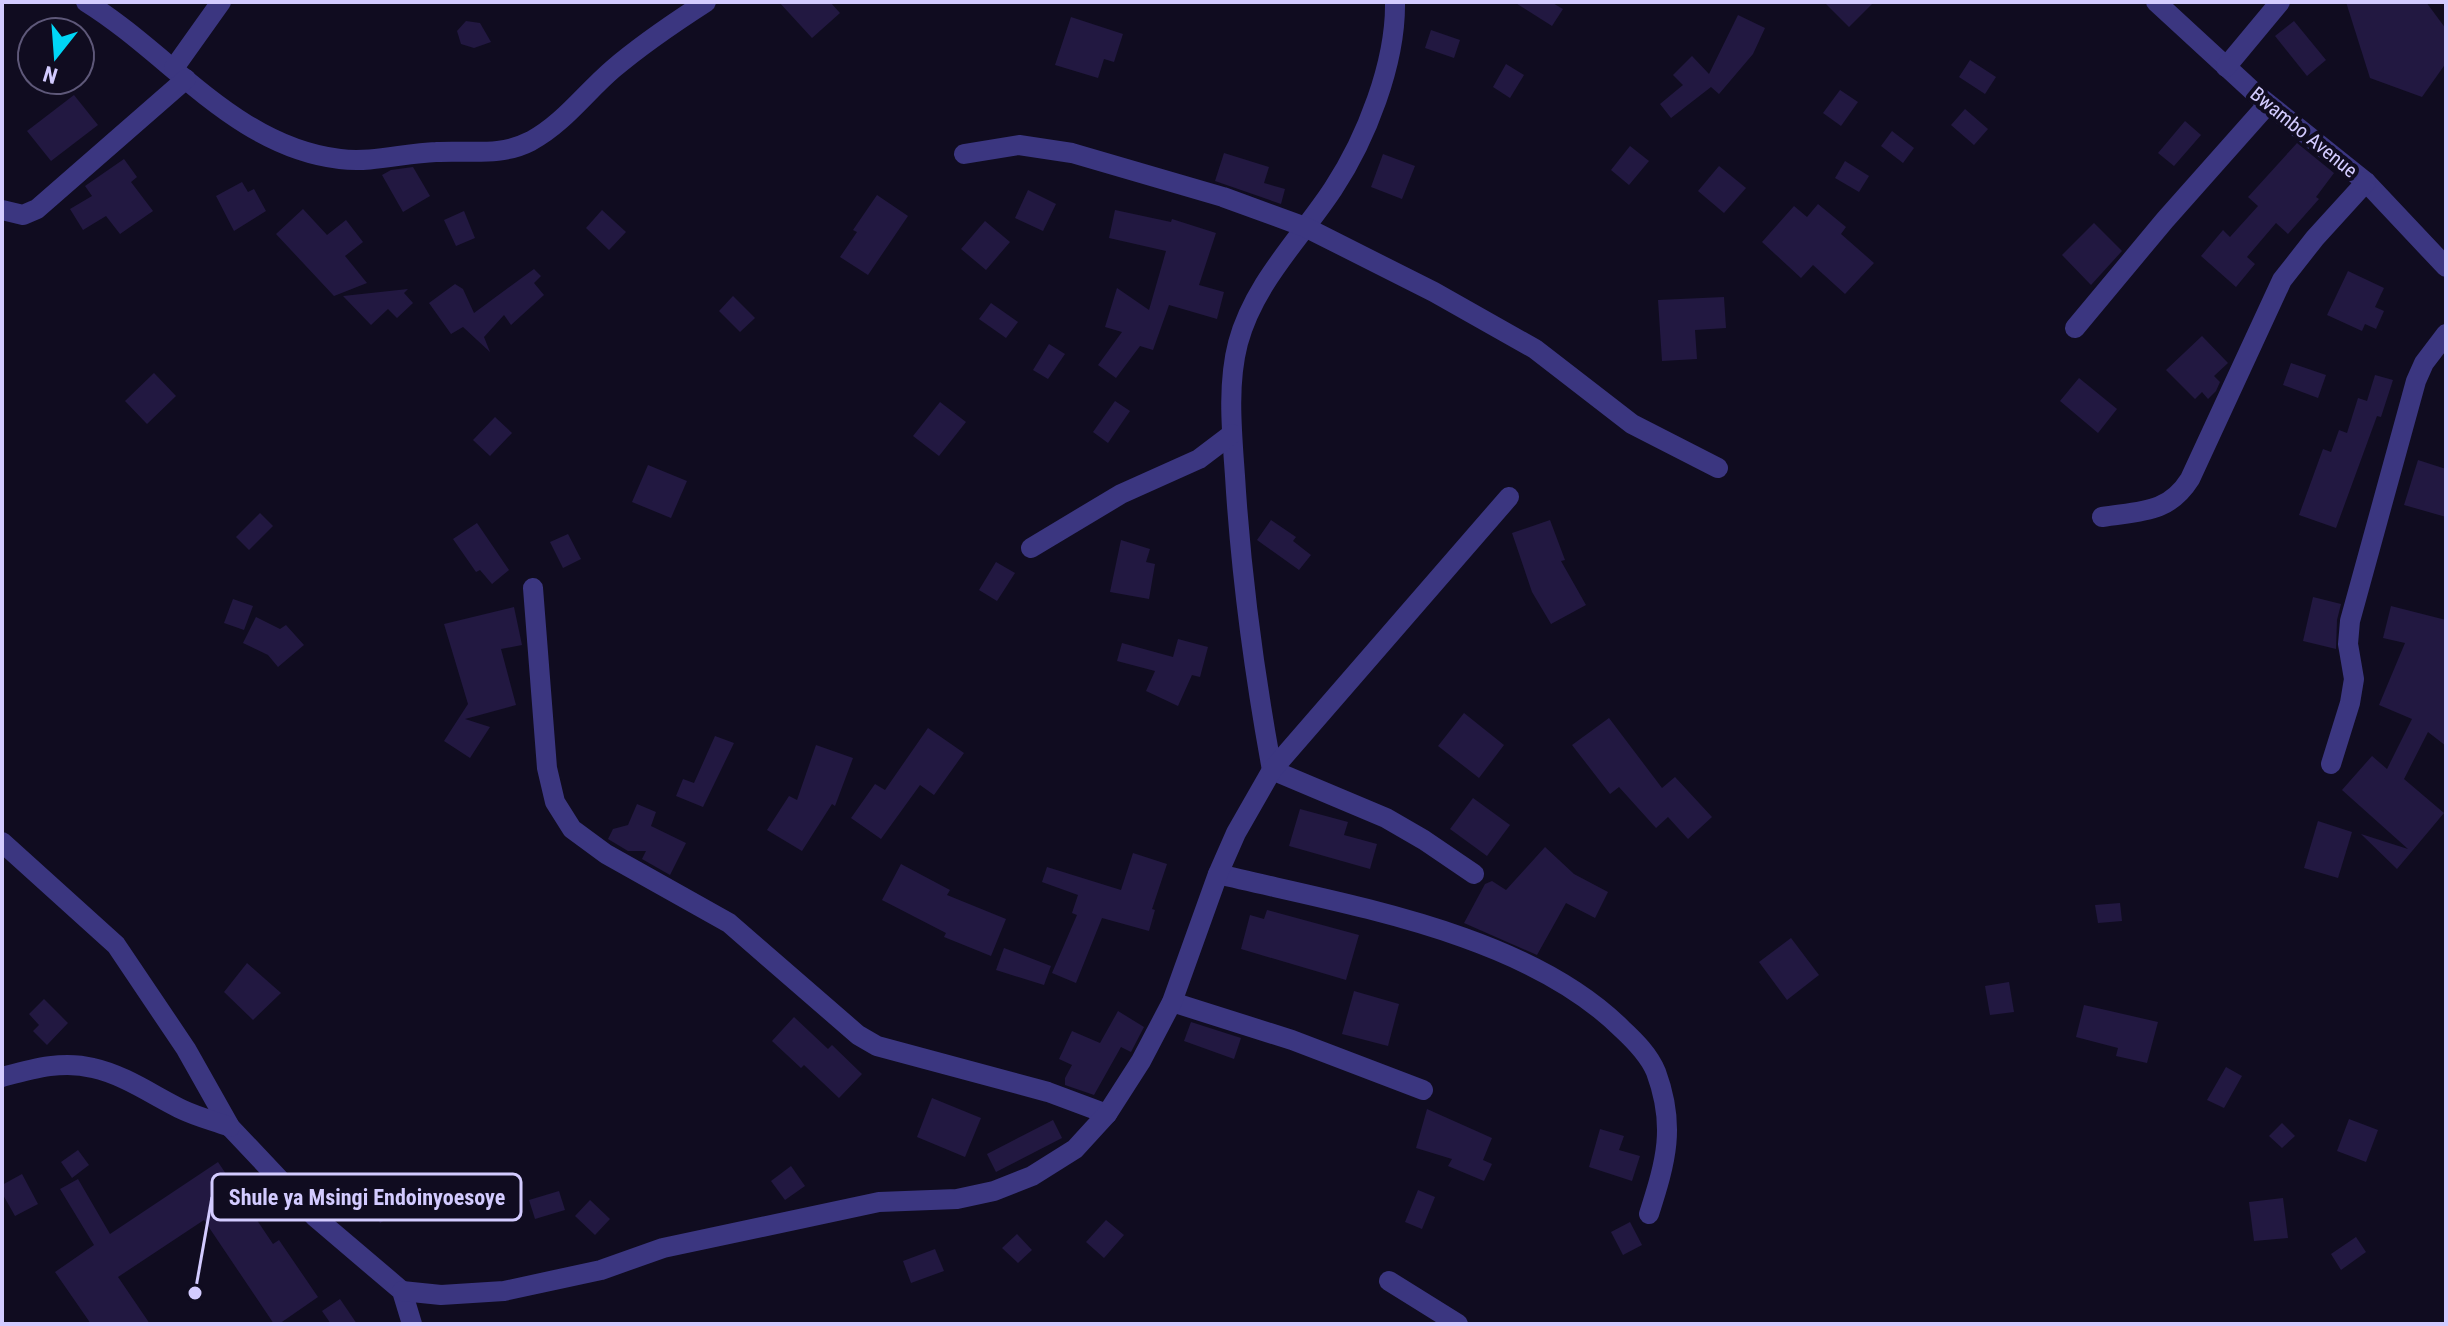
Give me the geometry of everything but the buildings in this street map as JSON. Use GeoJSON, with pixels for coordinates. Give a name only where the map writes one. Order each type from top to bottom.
{"type":"FeatureCollection","features":[{"type":"Feature","properties":{"kind":"street"},"geometry":{"type":"LineString","coordinates":[[86,2],[119,22],[214,103],[259,132],[299,152],[341,159],[386,159],[435,152],[500,153],[529,142],[554,126],[614,69],[706,2]]}},
{"type":"Feature","properties":{"kind":"street"},"geometry":{"type":"LineString","coordinates":[[2,210],[23,215],[37,209],[180,74],[221,2]]}},
{"type":"Feature","properties":{"kind":"street"},"geometry":{"type":"LineString","coordinates":[[1272,770],[1251,654],[1239,544],[1232,434],[1238,344],[1250,310],[1274,269],[1334,188],[1371,115],[1396,29],[1395,2]]}},
{"type":"Feature","properties":{"kind":"street","name":"Bwambo Avenue"},"geometry":{"type":"LineString","coordinates":[[2156,2],[2268,104],[2366,182],[2446,267]]}},
{"type":"Feature","properties":{"kind":"street"},"geometry":{"type":"LineString","coordinates":[[2226,67],[2280,2]]}},
{"type":"Feature","properties":{"kind":"street"},"geometry":{"type":"LineString","coordinates":[[2075,328],[2268,104]]}},
{"type":"Feature","properties":{"kind":"street"},"geometry":{"type":"LineString","coordinates":[[964,154],[1019,145],[1072,153],[1223,197],[1305,227],[1434,292],[1535,349],[1632,424],[1718,468]]}},
{"type":"Feature","properties":{"kind":"street"},"geometry":{"type":"LineString","coordinates":[[2102,517],[2156,508],[2180,494],[2190,479],[2282,280],[2366,182]]}},
{"type":"Feature","properties":{"kind":"street"},"geometry":{"type":"LineString","coordinates":[[2331,764],[2350,703],[2354,679],[2348,644],[2350,621],[2380,506],[2416,381],[2424,363],[2446,334]]}},
{"type":"Feature","properties":{"kind":"street"},"geometry":{"type":"LineString","coordinates":[[1031,548],[1121,494],[1199,459],[1232,434]]}},
{"type":"Feature","properties":{"kind":"street"},"geometry":{"type":"LineString","coordinates":[[402,1291],[441,1295],[504,1291],[601,1270],[663,1248],[879,1202],[957,1199],[994,1191],[1032,1176],[1075,1149],[1107,1114],[1141,1061],[1172,1002],[1218,874],[1236,833],[1272,770],[1509,497]]}},
{"type":"Feature","properties":{"kind":"street"},"geometry":{"type":"LineString","coordinates":[[533,588],[547,768],[555,802],[572,829],[606,854],[729,923],[858,1035],[877,1046],[1048,1092],[1107,1114]]}},
{"type":"Feature","properties":{"kind":"street"},"geometry":{"type":"LineString","coordinates":[[1272,770],[1386,818],[1474,874]]}},
{"type":"Feature","properties":{"kind":"street"},"geometry":{"type":"LineString","coordinates":[[2,842],[116,945],[186,1049],[230,1127],[315,1217],[402,1291],[412,1324]]}},
{"type":"Feature","properties":{"kind":"street"},"geometry":{"type":"LineString","coordinates":[[1218,874],[1382,914],[1478,942],[1533,965],[1610,1016],[1655,1068],[1665,1104],[1668,1143],[1649,1214]]}},
{"type":"Feature","properties":{"kind":"street"},"geometry":{"type":"LineString","coordinates":[[1172,1002],[1292,1040],[1423,1090]]}},
{"type":"Feature","properties":{"kind":"street"},"geometry":{"type":"LineString","coordinates":[[2,1077],[37,1067],[65,1065],[94,1068],[186,1112],[230,1127]]}},
{"type":"Feature","properties":{"kind":"street"},"geometry":{"type":"LineString","coordinates":[[1389,1281],[1458,1324]]}},
{"type":"Feature","properties":{"kind":"place","name":"Shule ya Msingi Endoinyoesoye"},"geometry":{"type":"Point","coordinates":[195,1293]}}]}
